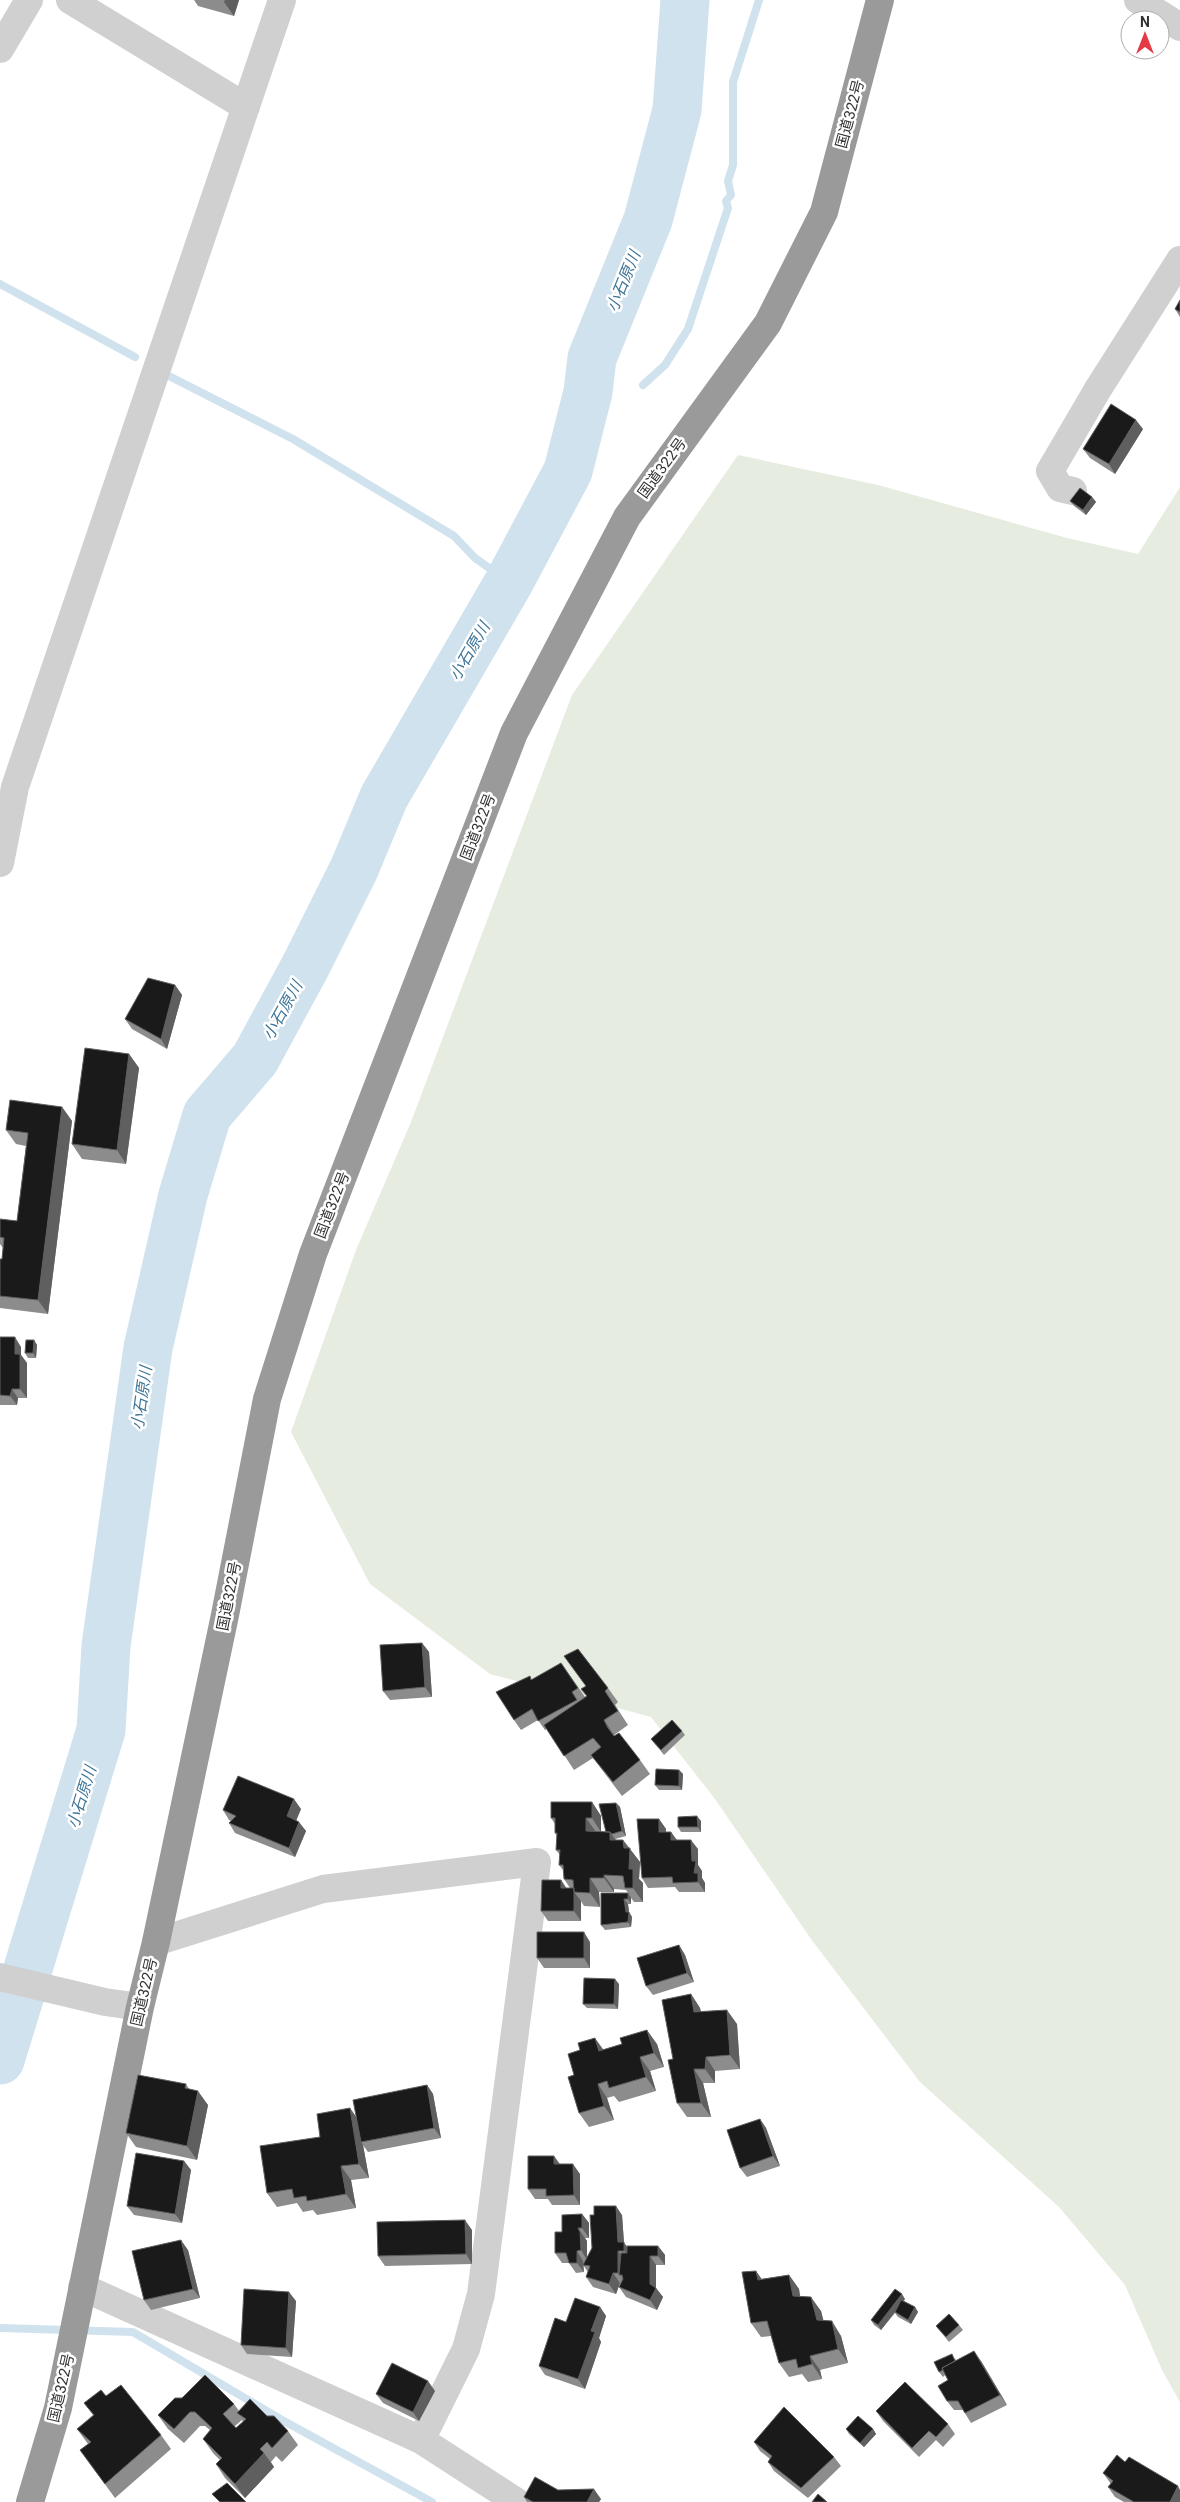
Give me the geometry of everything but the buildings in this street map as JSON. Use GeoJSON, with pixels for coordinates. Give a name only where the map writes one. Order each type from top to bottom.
{"type":"FeatureCollection","features":[{"type":"Feature","properties":{"kind":"highway","name":"国道322号"},"geometry":{"type":"LineString","coordinates":[[30,2502],[58,2408],[140,2007],[156,1942],[226,1615],[267,1399],[313,1254],[514,733],[627,517],[768,323],[824,212],[880,0]]}},
{"type":"Feature","properties":{"kind":"street"},"geometry":{"type":"LineString","coordinates":[[0,49],[29,0]]}},
{"type":"Feature","properties":{"kind":"street"},"geometry":{"type":"LineString","coordinates":[[70,0],[246,107]]}},
{"type":"Feature","properties":{"kind":"street"},"geometry":{"type":"LineString","coordinates":[[0,863],[15,787],[282,0]]}},
{"type":"Feature","properties":{"kind":"street"},"geometry":{"type":"LineString","coordinates":[[1138,0],[1180,27]]}},
{"type":"Feature","properties":{"kind":"street"},"geometry":{"type":"LineString","coordinates":[[1072,491],[1060,488],[1050,471],[1098,389],[1180,260]]}},
{"type":"Feature","properties":{"kind":"street"},"geometry":{"type":"LineString","coordinates":[[156,1942],[323,1889],[537,1862],[481,2294],[466,2349],[420,2440]]}},
{"type":"Feature","properties":{"kind":"street"},"geometry":{"type":"LineString","coordinates":[[0,1978],[105,2002],[140,2007]]}},
{"type":"Feature","properties":{"kind":"street"},"geometry":{"type":"LineString","coordinates":[[80,2299],[420,2440],[517,2502]]}},
{"type":"Feature","properties":{"kind":"shaded area"},"geometry":{"type":"Polygon","coordinates":[[[738,455],[878,485],[1067,538],[1138,554],[1180,487],[1180,2402],[1162,2370],[1125,2285],[1059,2207],[920,2082],[811,1939],[715,1799],[651,1717],[490,1674],[370,1584],[291,1432],[356,1250],[411,1122],[572,695],[738,455]]]}},
{"type":"Feature","properties":{"kind":"waterway","name":"小石原川"},"geometry":{"type":"LineString","coordinates":[[0,2060],[101,1730],[106,1646],[148,1348],[183,1195],[207,1115],[255,1059],[305,967],[354,869],[384,797],[509,582],[568,471],[588,392],[592,358],[648,220],[677,110],[685,0]]}},
{"type":"Feature","properties":{"kind":"waterway"},"geometry":{"type":"LineString","coordinates":[[643,385],[665,365],[688,329],[728,208],[726,201],[731,195],[728,181],[733,165],[733,82],[759,0]]}},
{"type":"Feature","properties":{"kind":"waterway"},"geometry":{"type":"LineString","coordinates":[[0,284],[135,357]]}},
{"type":"Feature","properties":{"kind":"waterway"},"geometry":{"type":"LineString","coordinates":[[161,372],[293,439],[454,536],[475,558],[509,582]]}},
{"type":"Feature","properties":{"kind":"waterway"},"geometry":{"type":"LineString","coordinates":[[0,2328],[133,2332],[282,2420],[432,2502]]}}]}
